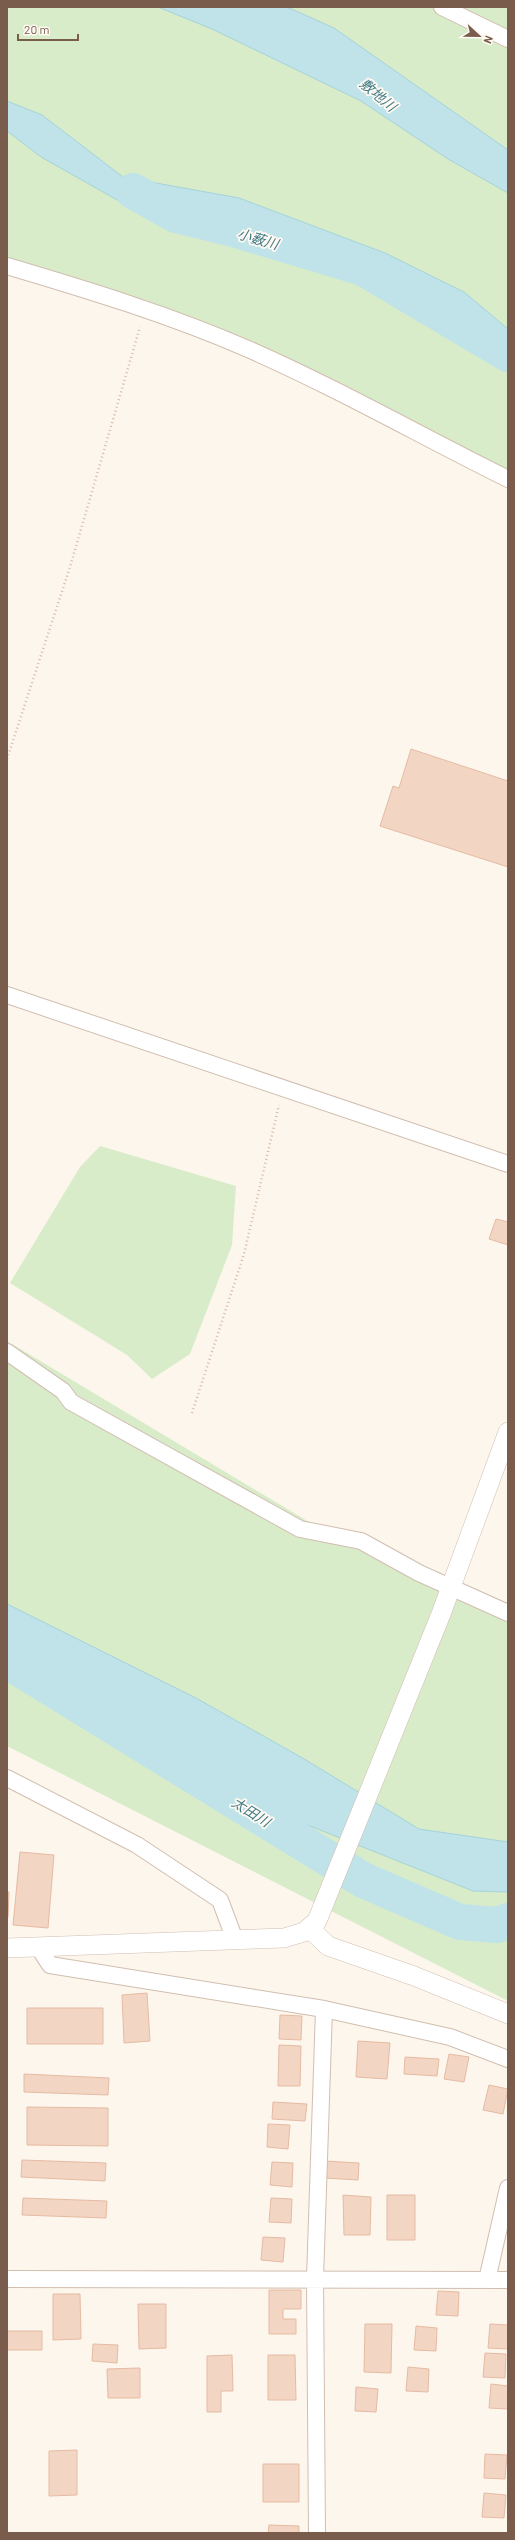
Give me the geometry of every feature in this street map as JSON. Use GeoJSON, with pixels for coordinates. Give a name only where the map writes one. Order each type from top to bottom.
{"type":"FeatureCollection","features":[{"type":"Feature","properties":{"kind":"street"},"geometry":{"type":"LineString","coordinates":[[442,7],[508,39]]}},
{"type":"Feature","properties":{"kind":"street"},"geometry":{"type":"LineString","coordinates":[[7,266],[146,310],[247,349],[403,424],[508,479]]}},
{"type":"Feature","properties":{"kind":"street"},"geometry":{"type":"LineString","coordinates":[[7,995],[508,1164]]}},
{"type":"Feature","properties":{"kind":"street"},"geometry":{"type":"LineString","coordinates":[[7,1352],[63,1391],[71,1402],[300,1530],[361,1541],[419,1574],[450,1586],[508,1613]]}},
{"type":"Feature","properties":{"kind":"street"},"geometry":{"type":"LineString","coordinates":[[7,1948],[284,1938],[304,1932],[313,1924],[441,1614],[450,1586],[508,1432]]}},
{"type":"Feature","properties":{"kind":"street"},"geometry":{"type":"LineString","coordinates":[[7,1778],[137,1845],[220,1900],[235,1940]]}},
{"type":"Feature","properties":{"kind":"street"},"geometry":{"type":"LineString","coordinates":[[313,1924],[328,1946],[414,1976],[508,2014]]}},
{"type":"Feature","properties":{"kind":"street"},"geometry":{"type":"LineString","coordinates":[[39,1948],[50,1965],[324,2009],[450,2037],[508,2059]]}},
{"type":"Feature","properties":{"kind":"street"},"geometry":{"type":"LineString","coordinates":[[317,2533],[315,2279],[324,2009]]}},
{"type":"Feature","properties":{"kind":"street"},"geometry":{"type":"LineString","coordinates":[[488,2280],[508,2188]]}},
{"type":"Feature","properties":{"kind":"street"},"geometry":{"type":"LineString","coordinates":[[7,2279],[508,2280]]}},
{"type":"Feature","properties":{"kind":"path"},"geometry":{"type":"LineString","coordinates":[[7,759],[70,567],[146,310]]}},
{"type":"Feature","properties":{"kind":"path"},"geometry":{"type":"LineString","coordinates":[[192,1412],[244,1254],[283,1088]]}},
{"type":"Feature","properties":{"kind":"green space"},"geometry":{"type":"Polygon","coordinates":[[[7,7],[508,7],[508,478],[271,360],[7,261],[7,7]]]}},
{"type":"Feature","properties":{"kind":"green space"},"geometry":{"type":"Polygon","coordinates":[[[100,1146],[236,1186],[232,1245],[190,1354],[152,1379],[127,1355],[10,1283],[80,1167],[100,1146]]]}},
{"type":"Feature","properties":{"kind":"green space"},"geometry":{"type":"Polygon","coordinates":[[[7,1341],[349,1546],[361,1541],[508,1610],[508,2001],[7,1746],[7,1341]]]}},
{"type":"Feature","properties":{"kind":"water","name":"敷地川"},"geometry":{"type":"Polygon","coordinates":[[[158,7],[287,7],[334,28],[508,150],[508,193],[448,159],[361,101],[212,29],[158,7]]]}},
{"type":"Feature","properties":{"kind":"water"},"geometry":{"type":"Polygon","coordinates":[[[7,101],[42,115],[123,177],[239,198],[385,253],[464,292],[508,329],[508,354],[440,311],[307,248],[119,201],[41,157],[7,131],[7,101]]]}},
{"type":"Feature","properties":{"kind":"water"},"geometry":{"type":"Polygon","coordinates":[[[7,1604],[196,1698],[306,1760],[419,1829],[508,1842],[508,1892],[473,1891],[280,1814],[52,1696],[7,1668],[7,1604]]]}},
{"type":"Feature","properties":{"kind":"building"},"geometry":{"type":"Polygon","coordinates":[[[411,749],[508,781],[508,867],[380,826],[393,786],[399,788],[411,749]]]}},
{"type":"Feature","properties":{"kind":"building"},"geometry":{"type":"Polygon","coordinates":[[[496,1219],[508,1222],[508,1245],[489,1239],[496,1219]]]}},
{"type":"Feature","properties":{"kind":"building"},"geometry":{"type":"Polygon","coordinates":[[[20,1852],[54,1855],[48,1928],[13,1925],[20,1852]]]}},
{"type":"Feature","properties":{"kind":"building"},"geometry":{"type":"Polygon","coordinates":[[[7,1892],[9,1892],[8,1917],[7,1917],[7,1892]]]}},
{"type":"Feature","properties":{"kind":"building"},"geometry":{"type":"Polygon","coordinates":[[[147,1993],[150,2041],[124,2043],[122,1995],[147,1993]]]}},
{"type":"Feature","properties":{"kind":"building"},"geometry":{"type":"Polygon","coordinates":[[[27,2008],[103,2008],[103,2044],[27,2044],[27,2008]]]}},
{"type":"Feature","properties":{"kind":"building"},"geometry":{"type":"Polygon","coordinates":[[[280,2015],[302,2016],[301,2040],[279,2039],[280,2015]]]}},
{"type":"Feature","properties":{"kind":"building"},"geometry":{"type":"Polygon","coordinates":[[[358,2041],[390,2043],[387,2079],[356,2077],[358,2041]]]}},
{"type":"Feature","properties":{"kind":"building"},"geometry":{"type":"Polygon","coordinates":[[[279,2045],[301,2046],[300,2086],[278,2086],[279,2045]]]}},
{"type":"Feature","properties":{"kind":"building"},"geometry":{"type":"Polygon","coordinates":[[[449,2054],[469,2057],[464,2082],[444,2079],[449,2054]]]}},
{"type":"Feature","properties":{"kind":"building"},"geometry":{"type":"Polygon","coordinates":[[[405,2057],[439,2059],[437,2076],[404,2074],[405,2057]]]}},
{"type":"Feature","properties":{"kind":"building"},"geometry":{"type":"Polygon","coordinates":[[[24,2074],[109,2078],[108,2095],[24,2092],[24,2074]]]}},
{"type":"Feature","properties":{"kind":"building"},"geometry":{"type":"Polygon","coordinates":[[[489,2085],[508,2089],[503,2114],[483,2110],[489,2085]]]}},
{"type":"Feature","properties":{"kind":"building"},"geometry":{"type":"Polygon","coordinates":[[[273,2102],[307,2104],[305,2121],[272,2119],[273,2102]]]}},
{"type":"Feature","properties":{"kind":"building"},"geometry":{"type":"Polygon","coordinates":[[[27,2107],[108,2108],[108,2146],[27,2145],[27,2107]]]}},
{"type":"Feature","properties":{"kind":"building"},"geometry":{"type":"Polygon","coordinates":[[[268,2124],[290,2125],[288,2149],[267,2147],[268,2124]]]}},
{"type":"Feature","properties":{"kind":"building"},"geometry":{"type":"Polygon","coordinates":[[[22,2160],[106,2163],[105,2181],[21,2177],[22,2160]]]}},
{"type":"Feature","properties":{"kind":"building"},"geometry":{"type":"Polygon","coordinates":[[[325,2161],[359,2163],[358,2180],[324,2178],[325,2161]]]}},
{"type":"Feature","properties":{"kind":"building"},"geometry":{"type":"Polygon","coordinates":[[[272,2162],[293,2163],[292,2187],[270,2185],[272,2162]]]}},
{"type":"Feature","properties":{"kind":"building"},"geometry":{"type":"Polygon","coordinates":[[[343,2195],[371,2197],[370,2235],[344,2235],[343,2195]]]}},
{"type":"Feature","properties":{"kind":"building"},"geometry":{"type":"Polygon","coordinates":[[[387,2195],[415,2195],[415,2240],[387,2240],[387,2195]]]}},
{"type":"Feature","properties":{"kind":"building"},"geometry":{"type":"Polygon","coordinates":[[[23,2198],[107,2201],[106,2218],[22,2215],[23,2198]]]}},
{"type":"Feature","properties":{"kind":"building"},"geometry":{"type":"Polygon","coordinates":[[[271,2198],[292,2199],[291,2223],[269,2222],[271,2198]]]}},
{"type":"Feature","properties":{"kind":"building"},"geometry":{"type":"Polygon","coordinates":[[[263,2237],[285,2238],[283,2262],[261,2260],[263,2237]]]}},
{"type":"Feature","properties":{"kind":"building"},"geometry":{"type":"Polygon","coordinates":[[[269,2290],[301,2290],[301,2309],[283,2309],[283,2319],[296,2319],[296,2334],[269,2334],[269,2290]]]}},
{"type":"Feature","properties":{"kind":"building"},"geometry":{"type":"Polygon","coordinates":[[[438,2291],[459,2292],[458,2316],[436,2315],[438,2291]]]}},
{"type":"Feature","properties":{"kind":"building"},"geometry":{"type":"Polygon","coordinates":[[[53,2294],[80,2294],[81,2339],[53,2340],[53,2294]]]}},
{"type":"Feature","properties":{"kind":"building"},"geometry":{"type":"Polygon","coordinates":[[[138,2304],[166,2304],[166,2348],[139,2349],[138,2304]]]}},
{"type":"Feature","properties":{"kind":"building"},"geometry":{"type":"Polygon","coordinates":[[[365,2324],[392,2324],[391,2373],[364,2372],[365,2324]]]}},
{"type":"Feature","properties":{"kind":"building"},"geometry":{"type":"Polygon","coordinates":[[[490,2324],[508,2325],[508,2349],[488,2348],[490,2324]]]}},
{"type":"Feature","properties":{"kind":"building"},"geometry":{"type":"Polygon","coordinates":[[[416,2326],[437,2328],[436,2351],[414,2350],[416,2326]]]}},
{"type":"Feature","properties":{"kind":"building"},"geometry":{"type":"Polygon","coordinates":[[[7,2331],[42,2331],[42,2350],[7,2350],[7,2331]]]}},
{"type":"Feature","properties":{"kind":"building"},"geometry":{"type":"Polygon","coordinates":[[[93,2344],[118,2345],[117,2363],[92,2361],[93,2344]]]}},
{"type":"Feature","properties":{"kind":"building"},"geometry":{"type":"Polygon","coordinates":[[[485,2353],[506,2354],[505,2378],[483,2377],[485,2353]]]}},
{"type":"Feature","properties":{"kind":"building"},"geometry":{"type":"Polygon","coordinates":[[[232,2355],[233,2391],[221,2391],[221,2412],[207,2412],[207,2356],[232,2355]]]}},
{"type":"Feature","properties":{"kind":"building"},"geometry":{"type":"Polygon","coordinates":[[[268,2355],[295,2355],[296,2400],[268,2400],[268,2355]]]}},
{"type":"Feature","properties":{"kind":"building"},"geometry":{"type":"Polygon","coordinates":[[[408,2367],[429,2369],[428,2392],[406,2391],[408,2367]]]}},
{"type":"Feature","properties":{"kind":"building"},"geometry":{"type":"Polygon","coordinates":[[[140,2368],[140,2398],[108,2398],[107,2369],[140,2368]]]}},
{"type":"Feature","properties":{"kind":"building"},"geometry":{"type":"Polygon","coordinates":[[[491,2384],[508,2386],[508,2409],[489,2408],[491,2384]]]}},
{"type":"Feature","properties":{"kind":"building"},"geometry":{"type":"Polygon","coordinates":[[[356,2387],[378,2389],[376,2412],[355,2411],[356,2387]]]}},
{"type":"Feature","properties":{"kind":"building"},"geometry":{"type":"Polygon","coordinates":[[[77,2450],[77,2495],[49,2496],[49,2451],[77,2450]]]}},
{"type":"Feature","properties":{"kind":"building"},"geometry":{"type":"Polygon","coordinates":[[[485,2454],[507,2455],[505,2479],[484,2478],[485,2454]]]}},
{"type":"Feature","properties":{"kind":"building"},"geometry":{"type":"Polygon","coordinates":[[[263,2464],[299,2464],[299,2502],[263,2502],[263,2464]]]}},
{"type":"Feature","properties":{"kind":"building"},"geometry":{"type":"Polygon","coordinates":[[[484,2493],[506,2495],[504,2518],[482,2517],[484,2493]]]}},
{"type":"Feature","properties":{"kind":"building"},"geometry":{"type":"Polygon","coordinates":[[[269,2525],[299,2526],[299,2533],[268,2533],[269,2525]]]}},
{"type":"Feature","properties":{"kind":"waterway","name":"小薮川"},"geometry":{"type":"LineString","coordinates":[[133,191],[176,215],[233,229],[363,268],[508,354]]}},
{"type":"Feature","properties":{"kind":"waterway","name":"太田川"},"geometry":{"type":"LineString","coordinates":[[7,1661],[363,1880],[460,1922],[497,1925],[508,1921]]}}]}
